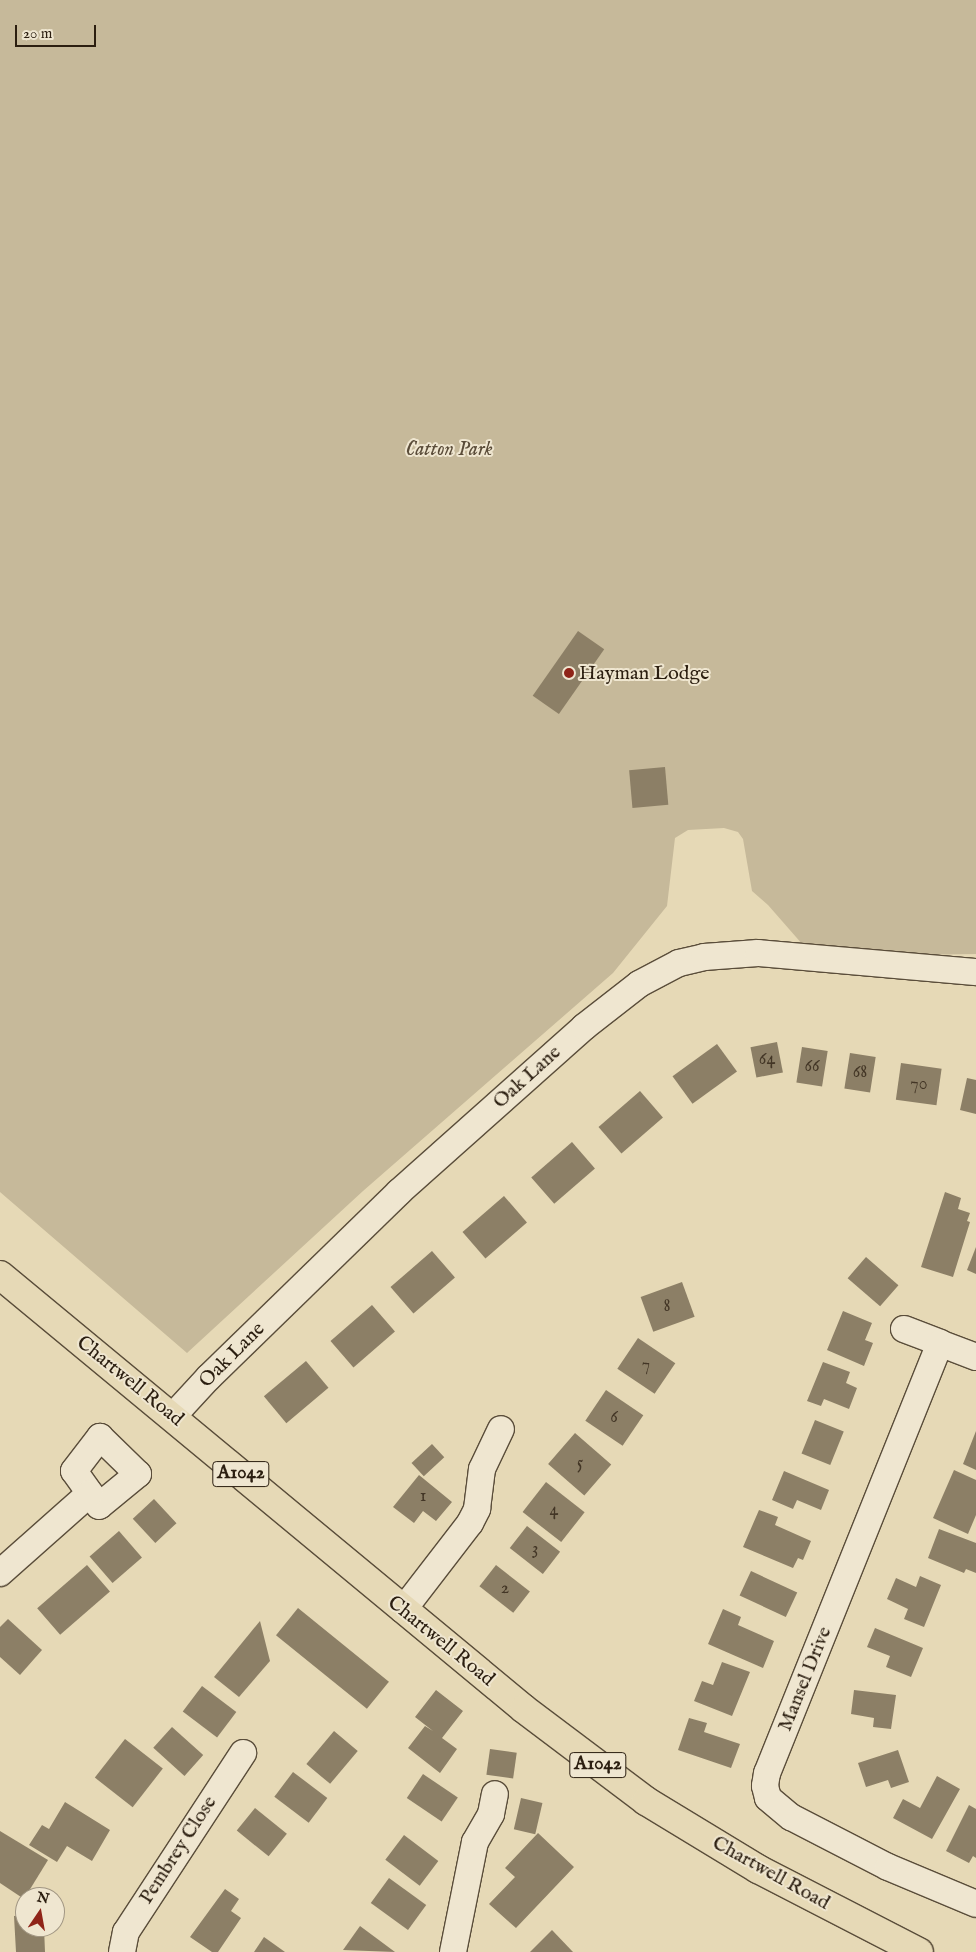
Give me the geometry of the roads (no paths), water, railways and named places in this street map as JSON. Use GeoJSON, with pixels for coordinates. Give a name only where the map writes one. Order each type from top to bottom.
{"type":"FeatureCollection","features":[{"type":"Feature","properties":{"kind":"highway","name":"Chartwell Road"},"geometry":{"type":"LineString","coordinates":[[0,1275],[174,1416],[403,1610],[524,1709],[646,1802],[758,1869],[919,1952]]}},
{"type":"Feature","properties":{"kind":"street","name":"Oak Lane"},"geometry":{"type":"LineString","coordinates":[[174,1416],[209,1377],[399,1192],[584,1026],[639,984],[679,963],[704,957],[758,953],[976,972]]}},
{"type":"Feature","properties":{"kind":"street"},"geometry":{"type":"LineString","coordinates":[[904,1329],[976,1357]]}},
{"type":"Feature","properties":{"kind":"street","name":"Mansel Drive"},"geometry":{"type":"LineString","coordinates":[[940,1343],[770,1764],[765,1786],[768,1798],[791,1817],[888,1867],[976,1904]]}},
{"type":"Feature","properties":{"kind":"street"},"geometry":{"type":"LineString","coordinates":[[403,1610],[470,1523],[476,1509],[482,1469],[501,1429]]}},
{"type":"Feature","properties":{"kind":"street"},"geometry":{"type":"LineString","coordinates":[[0,1573],[90,1493]]}},
{"type":"Feature","properties":{"kind":"street","name":"Pembrey Close"},"geometry":{"type":"LineString","coordinates":[[122,1952],[126,1932],[243,1753]]}},
{"type":"Feature","properties":{"kind":"street"},"geometry":{"type":"LineString","coordinates":[[453,1952],[475,1842],[491,1814],[496,1794]]}},
{"type":"Feature","properties":{"kind":"place","name":"Hayman Lodge"},"geometry":{"type":"Point","coordinates":[569,673]}},
{"type":"Feature","properties":{"kind":"park label","name":"Catton Park"},"geometry":{"type":"Point","coordinates":[449,449]}}]}
